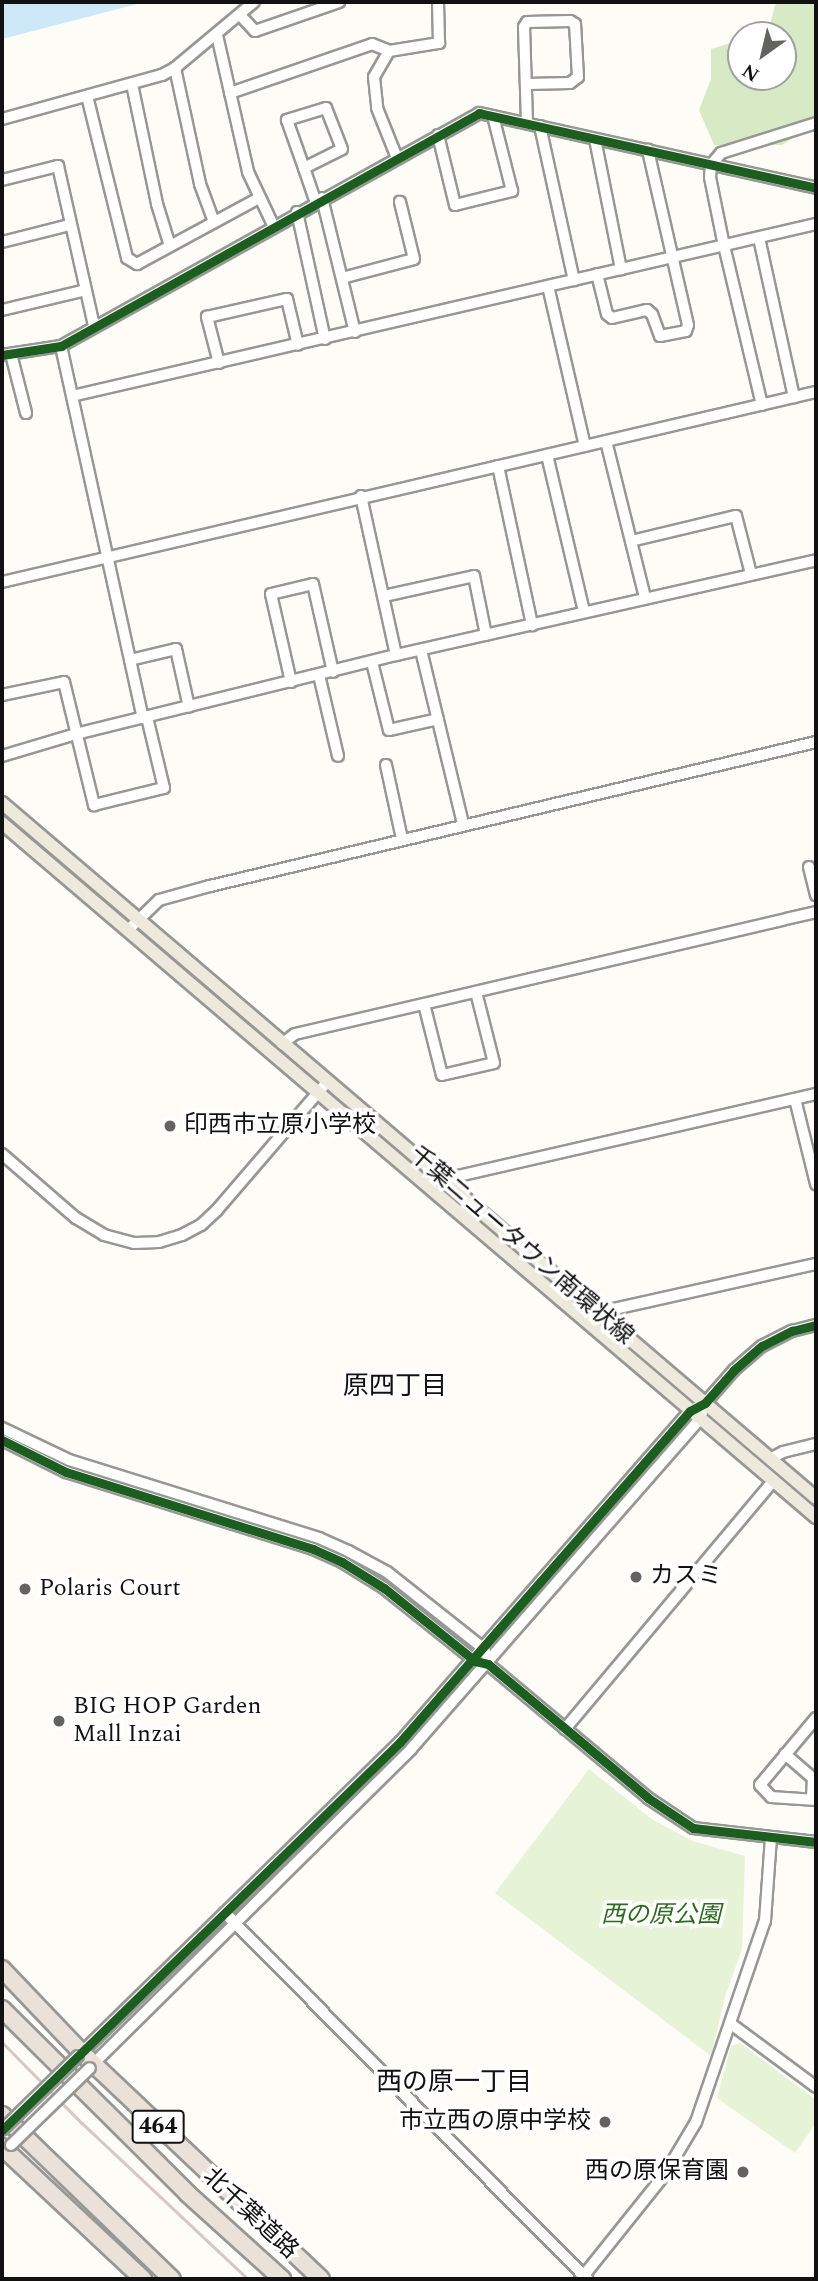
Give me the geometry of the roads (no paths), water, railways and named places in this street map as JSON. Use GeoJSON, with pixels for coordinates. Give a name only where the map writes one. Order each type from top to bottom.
{"type":"FeatureCollection","features":[{"type":"Feature","properties":{"kind":"highway","name":"北千葉道路"},"geometry":{"type":"LineString","coordinates":[[2,1969],[79,2054],[321,2279]]}},
{"type":"Feature","properties":{"kind":"highway","name":"北千葉道路"},"geometry":{"type":"LineString","coordinates":[[2,2009],[188,2194],[282,2279]]}},
{"type":"Feature","properties":{"kind":"highway"},"geometry":{"type":"LineString","coordinates":[[2,2115],[172,2279]]}},
{"type":"Feature","properties":{"kind":"highway"},"geometry":{"type":"LineString","coordinates":[[5,2150],[143,2279]]}},
{"type":"Feature","properties":{"kind":"main road","name":"千葉ニュータウン南環状線"},"geometry":{"type":"LineString","coordinates":[[2,803],[318,1093],[816,1517]]}},
{"type":"Feature","properties":{"kind":"main road","name":"千葉ニュータウン南環状線"},"geometry":{"type":"LineString","coordinates":[[2,823],[328,1081],[816,1498]]}},
{"type":"Feature","properties":{"kind":"street"},"geometry":{"type":"LineString","coordinates":[[2,118],[132,84],[176,68],[254,2]]}},
{"type":"Feature","properties":{"kind":"street"},"geometry":{"type":"LineString","coordinates":[[240,15],[255,31],[339,2]]}},
{"type":"Feature","properties":{"kind":"street"},"geometry":{"type":"LineString","coordinates":[[230,93],[372,44],[389,51],[439,43],[438,2]]}},
{"type":"Feature","properties":{"kind":"street"},"geometry":{"type":"LineString","coordinates":[[527,84],[570,83],[578,76],[575,24],[570,21],[527,22],[524,27],[527,123]]}},
{"type":"Feature","properties":{"kind":"street"},"geometry":{"type":"LineString","coordinates":[[217,35],[248,172],[273,225]]}},
{"type":"Feature","properties":{"kind":"street"},"geometry":{"type":"LineString","coordinates":[[389,51],[374,76],[377,108],[397,158]]}},
{"type":"Feature","properties":{"kind":"street"},"geometry":{"type":"LineString","coordinates":[[176,68],[200,184],[214,222]]}},
{"type":"Feature","properties":{"kind":"street"},"geometry":{"type":"LineString","coordinates":[[132,84],[157,204],[170,246]]}},
{"type":"Feature","properties":{"kind":"street"},"geometry":{"type":"LineString","coordinates":[[87,96],[127,258],[137,264],[259,198]]}},
{"type":"Feature","properties":{"kind":"street"},"geometry":{"type":"LineString","coordinates":[[304,168],[342,149],[326,108],[287,120],[304,168],[319,200],[355,332]]}},
{"type":"Feature","properties":{"kind":"street"},"geometry":{"type":"LineString","coordinates":[[26,413],[6,354],[61,346],[273,225],[479,113],[816,188]]}},
{"type":"Feature","properties":{"kind":"street"},"geometry":{"type":"LineString","coordinates":[[438,135],[455,205],[512,191],[493,116]]}},
{"type":"Feature","properties":{"kind":"street"},"geometry":{"type":"LineString","coordinates":[[762,405],[724,246],[710,177],[711,165],[720,153],[816,123]]}},
{"type":"Feature","properties":{"kind":"street"},"geometry":{"type":"LineString","coordinates":[[540,126],[574,280]]}},
{"type":"Feature","properties":{"kind":"street"},"geometry":{"type":"LineString","coordinates":[[595,139],[621,269]]}},
{"type":"Feature","properties":{"kind":"street"},"geometry":{"type":"LineString","coordinates":[[597,274],[607,314],[612,318],[647,310],[652,314],[660,336],[686,331],[688,325],[648,150]]}},
{"type":"Feature","properties":{"kind":"street"},"geometry":{"type":"LineString","coordinates":[[2,180],[58,166],[69,225],[94,326]]}},
{"type":"Feature","properties":{"kind":"street"},"geometry":{"type":"LineString","coordinates":[[342,278],[414,259],[400,202]]}},
{"type":"Feature","properties":{"kind":"street"},"geometry":{"type":"LineString","coordinates":[[297,212],[325,339]]}},
{"type":"Feature","properties":{"kind":"street"},"geometry":{"type":"LineString","coordinates":[[72,396],[816,224]]}},
{"type":"Feature","properties":{"kind":"street"},"geometry":{"type":"LineString","coordinates":[[2,243],[69,225]]}},
{"type":"Feature","properties":{"kind":"street"},"geometry":{"type":"LineString","coordinates":[[759,238],[794,397]]}},
{"type":"Feature","properties":{"kind":"street"},"geometry":{"type":"LineString","coordinates":[[548,286],[585,446]]}},
{"type":"Feature","properties":{"kind":"street"},"geometry":{"type":"LineString","coordinates":[[2,310],[86,290]]}},
{"type":"Feature","properties":{"kind":"street"},"geometry":{"type":"LineString","coordinates":[[219,363],[208,317],[287,299],[298,345]]}},
{"type":"Feature","properties":{"kind":"street"},"geometry":{"type":"LineString","coordinates":[[2,695],[64,682],[94,805],[164,788],[130,660],[61,346]]}},
{"type":"Feature","properties":{"kind":"street"},"geometry":{"type":"LineString","coordinates":[[2,582],[361,496],[816,393]]}},
{"type":"Feature","properties":{"kind":"street"},"geometry":{"type":"LineString","coordinates":[[606,441],[645,597]]}},
{"type":"Feature","properties":{"kind":"street"},"geometry":{"type":"LineString","coordinates":[[547,455],[584,612]]}},
{"type":"Feature","properties":{"kind":"street"},"geometry":{"type":"LineString","coordinates":[[498,466],[532,625]]}},
{"type":"Feature","properties":{"kind":"street"},"geometry":{"type":"LineString","coordinates":[[361,496],[396,655]]}},
{"type":"Feature","properties":{"kind":"street"},"geometry":{"type":"LineString","coordinates":[[631,541],[736,516],[751,574]]}},
{"type":"Feature","properties":{"kind":"street"},"geometry":{"type":"LineString","coordinates":[[2,756],[76,734],[396,655],[816,560]]}},
{"type":"Feature","properties":{"kind":"street"},"geometry":{"type":"LineString","coordinates":[[384,596],[474,576],[486,635]]}},
{"type":"Feature","properties":{"kind":"street"},"geometry":{"type":"LineString","coordinates":[[291,682],[271,594],[313,584],[333,672]]}},
{"type":"Feature","properties":{"kind":"street"},"geometry":{"type":"LineString","coordinates":[[130,660],[176,649],[189,707]]}},
{"type":"Feature","properties":{"kind":"street"},"geometry":{"type":"LineString","coordinates":[[421,650],[463,824]]}},
{"type":"Feature","properties":{"kind":"street"},"geometry":{"type":"LineString","coordinates":[[372,662],[389,730],[438,719]]}},
{"type":"Feature","properties":{"kind":"street"},"geometry":{"type":"LineString","coordinates":[[319,676],[338,756]]}},
{"type":"Feature","properties":{"kind":"street"},"geometry":{"type":"LineString","coordinates":[[132,925],[159,900],[463,824],[816,742]]}},
{"type":"Feature","properties":{"kind":"street"},"geometry":{"type":"LineString","coordinates":[[386,765],[402,839]]}},
{"type":"Feature","properties":{"kind":"street"},"geometry":{"type":"LineString","coordinates":[[809,867],[816,895]]}},
{"type":"Feature","properties":{"kind":"street"},"geometry":{"type":"LineString","coordinates":[[282,1044],[295,1034],[816,912]]}},
{"type":"Feature","properties":{"kind":"street"},"geometry":{"type":"LineString","coordinates":[[424,1004],[442,1076],[494,1063],[476,992]]}},
{"type":"Feature","properties":{"kind":"street"},"geometry":{"type":"LineString","coordinates":[[2,1154],[76,1218],[104,1235],[134,1243],[159,1242],[182,1235],[201,1225],[217,1210],[328,1081]]}},
{"type":"Feature","properties":{"kind":"street"},"geometry":{"type":"LineString","coordinates":[[449,1186],[458,1176],[816,1094]]}},
{"type":"Feature","properties":{"kind":"street"},"geometry":{"type":"LineString","coordinates":[[795,1099],[816,1184]]}},
{"type":"Feature","properties":{"kind":"street"},"geometry":{"type":"LineString","coordinates":[[601,1316],[605,1311],[816,1264]]}},
{"type":"Feature","properties":{"kind":"street"},"geometry":{"type":"LineString","coordinates":[[5,2150],[411,1749],[488,1664],[734,1370],[762,1346],[792,1331],[816,1325]]}},
{"type":"Feature","properties":{"kind":"street"},"geometry":{"type":"LineString","coordinates":[[2,2130],[400,1742],[695,1415]]}},
{"type":"Feature","properties":{"kind":"street"},"geometry":{"type":"LineString","coordinates":[[2,1428],[69,1460],[319,1538],[348,1551],[387,1572],[484,1649],[488,1664]]}},
{"type":"Feature","properties":{"kind":"street"},"geometry":{"type":"LineString","coordinates":[[2,1440],[66,1472],[313,1549],[342,1562],[384,1588],[475,1661],[488,1664],[680,1821],[706,1831],[816,1842]]}},
{"type":"Feature","properties":{"kind":"street"},"geometry":{"type":"LineString","coordinates":[[770,1460],[783,1452],[816,1444]]}},
{"type":"Feature","properties":{"kind":"street"},"geometry":{"type":"LineString","coordinates":[[565,1729],[774,1480]]}},
{"type":"Feature","properties":{"kind":"street"},"geometry":{"type":"LineString","coordinates":[[785,1754],[813,1778],[814,1800],[771,1797],[762,1789],[762,1781],[785,1754],[816,1718]]}},
{"type":"Feature","properties":{"kind":"street"},"geometry":{"type":"LineString","coordinates":[[226,1914],[584,2278],[659,2182],[683,2146],[701,2110],[765,1921],[771,1839]]}},
{"type":"Feature","properties":{"kind":"street"},"geometry":{"type":"LineString","coordinates":[[731,2024],[816,2087]]}},
{"type":"Feature","properties":{"kind":"water"},"geometry":{"type":"Polygon","coordinates":[[[2,2],[145,2],[2,39],[2,2]]]}},
{"type":"Feature","properties":{"kind":"railway"},"geometry":{"type":"LineString","coordinates":[[2,2042],[82,2123],[248,2279]]}},
{"type":"Feature","properties":{"kind":"place","name":"印西市立原小学校"},"geometry":{"type":"Point","coordinates":[170,1126]}},
{"type":"Feature","properties":{"kind":"place","name":"カスミ"},"geometry":{"type":"Point","coordinates":[636,1577]}},
{"type":"Feature","properties":{"kind":"place","name":"Polaris Court"},"geometry":{"type":"Point","coordinates":[25,1589]}},
{"type":"Feature","properties":{"kind":"place","name":"BIG HOP Garden Mall Inzai"},"geometry":{"type":"Point","coordinates":[59,1721]}},
{"type":"Feature","properties":{"kind":"place","name":"市立西の原中学校"},"geometry":{"type":"Point","coordinates":[605,2122]}},
{"type":"Feature","properties":{"kind":"place","name":"西の原保育園"},"geometry":{"type":"Point","coordinates":[743,2172]}},
{"type":"Feature","properties":{"kind":"district","name":"原四丁目"},"geometry":{"type":"Point","coordinates":[395,1387]}},
{"type":"Feature","properties":{"kind":"district","name":"西の原一丁目"},"geometry":{"type":"Point","coordinates":[454,2083]}},
{"type":"Feature","properties":{"kind":"park label","name":"西の原公園"},"geometry":{"type":"Point","coordinates":[661,1916]}}]}
